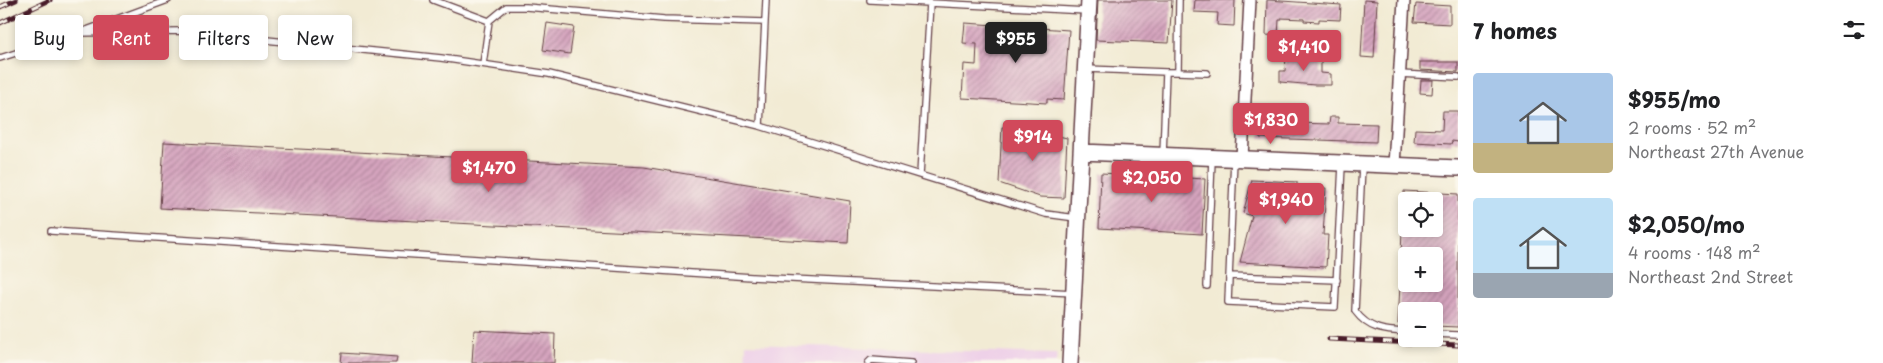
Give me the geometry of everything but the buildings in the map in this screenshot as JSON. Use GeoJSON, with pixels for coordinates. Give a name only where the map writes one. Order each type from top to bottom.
{"type":"FeatureCollection","features":[{"type":"Feature","properties":{"kind":"street"},"geometry":{"type":"LineString","coordinates":[[1238,158],[1250,0]]}},
{"type":"Feature","properties":{"kind":"street"},"geometry":{"type":"LineString","coordinates":[[1394,165],[1404,0]]}},
{"type":"Feature","properties":{"kind":"street"},"geometry":{"type":"LineString","coordinates":[[1070,363],[1089,5]]}},
{"type":"Feature","properties":{"kind":"street"},"geometry":{"type":"LineString","coordinates":[[1082,152],[1458,168]]}},
{"type":"Feature","properties":{"kind":"lane"},"geometry":{"type":"LineString","coordinates":[[83,32],[168,0]]}},
{"type":"Feature","properties":{"kind":"lane"},"geometry":{"type":"LineString","coordinates":[[433,0],[489,20]]}},
{"type":"Feature","properties":{"kind":"lane"},"geometry":{"type":"LineString","coordinates":[[760,126],[766,0]]}},
{"type":"Feature","properties":{"kind":"lane"},"geometry":{"type":"LineString","coordinates":[[870,0],[930,3],[1089,5]]}},
{"type":"Feature","properties":{"kind":"lane"},"geometry":{"type":"LineString","coordinates":[[1178,72],[1179,0]]}},
{"type":"Feature","properties":{"kind":"lane"},"geometry":{"type":"LineString","coordinates":[[920,175],[930,3]]}},
{"type":"Feature","properties":{"kind":"lane"},"geometry":{"type":"LineString","coordinates":[[483,64],[489,20],[506,7],[664,19],[765,22]]}},
{"type":"Feature","properties":{"kind":"lane"},"geometry":{"type":"LineString","coordinates":[[83,33],[179,31],[357,48],[549,74],[760,126],[1046,214],[1078,218]]}},
{"type":"Feature","properties":{"kind":"lane"},"geometry":{"type":"LineString","coordinates":[[0,58],[15,53]]}},
{"type":"Feature","properties":{"kind":"lane"},"geometry":{"type":"LineString","coordinates":[[1086,69],[1206,73]]}},
{"type":"Feature","properties":{"kind":"lane"},"geometry":{"type":"LineString","coordinates":[[1163,155],[1166,72]]}},
{"type":"Feature","properties":{"kind":"lane"},"geometry":{"type":"LineString","coordinates":[[1399,74],[1458,77]]}},
{"type":"Feature","properties":{"kind":"lane"},"geometry":{"type":"LineString","coordinates":[[1207,286],[1212,157]]}},
{"type":"Feature","properties":{"kind":"lane"},"geometry":{"type":"LineString","coordinates":[[1238,158],[1228,302],[1326,307],[1335,307],[1343,163]]}},
{"type":"Feature","properties":{"kind":"lane"},"geometry":{"type":"LineString","coordinates":[[1362,164],[1355,311],[1362,321],[1374,327],[1386,332],[1398,332]]}},
{"type":"Feature","properties":{"kind":"lane"},"geometry":{"type":"LineString","coordinates":[[51,232],[752,277],[1074,293]]}},
{"type":"Feature","properties":{"kind":"lane"},"geometry":{"type":"LineString","coordinates":[[1229,276],[1337,280]]}},
{"type":"Feature","properties":{"kind":"lane"},"geometry":{"type":"LineString","coordinates":[[1443,334],[1458,335]]}},
{"type":"Feature","properties":{"kind":"lane"},"geometry":{"type":"LineString","coordinates":[[868,363],[871,360],[911,363]]}},
{"type":"Feature","properties":{"kind":"shaded area"},"geometry":{"type":"Polygon","coordinates":[[[746,344],[1057,354],[1056,363],[745,363],[746,344]]]}},
{"type":"Feature","properties":{"kind":"railway"},"geometry":{"type":"LineString","coordinates":[[0,7],[16,0]]}},
{"type":"Feature","properties":{"kind":"railway"},"geometry":{"type":"LineString","coordinates":[[0,23],[50,0]]}},
{"type":"Feature","properties":{"kind":"railway"},"geometry":{"type":"LineString","coordinates":[[1329,339],[1458,345]]}}]}
